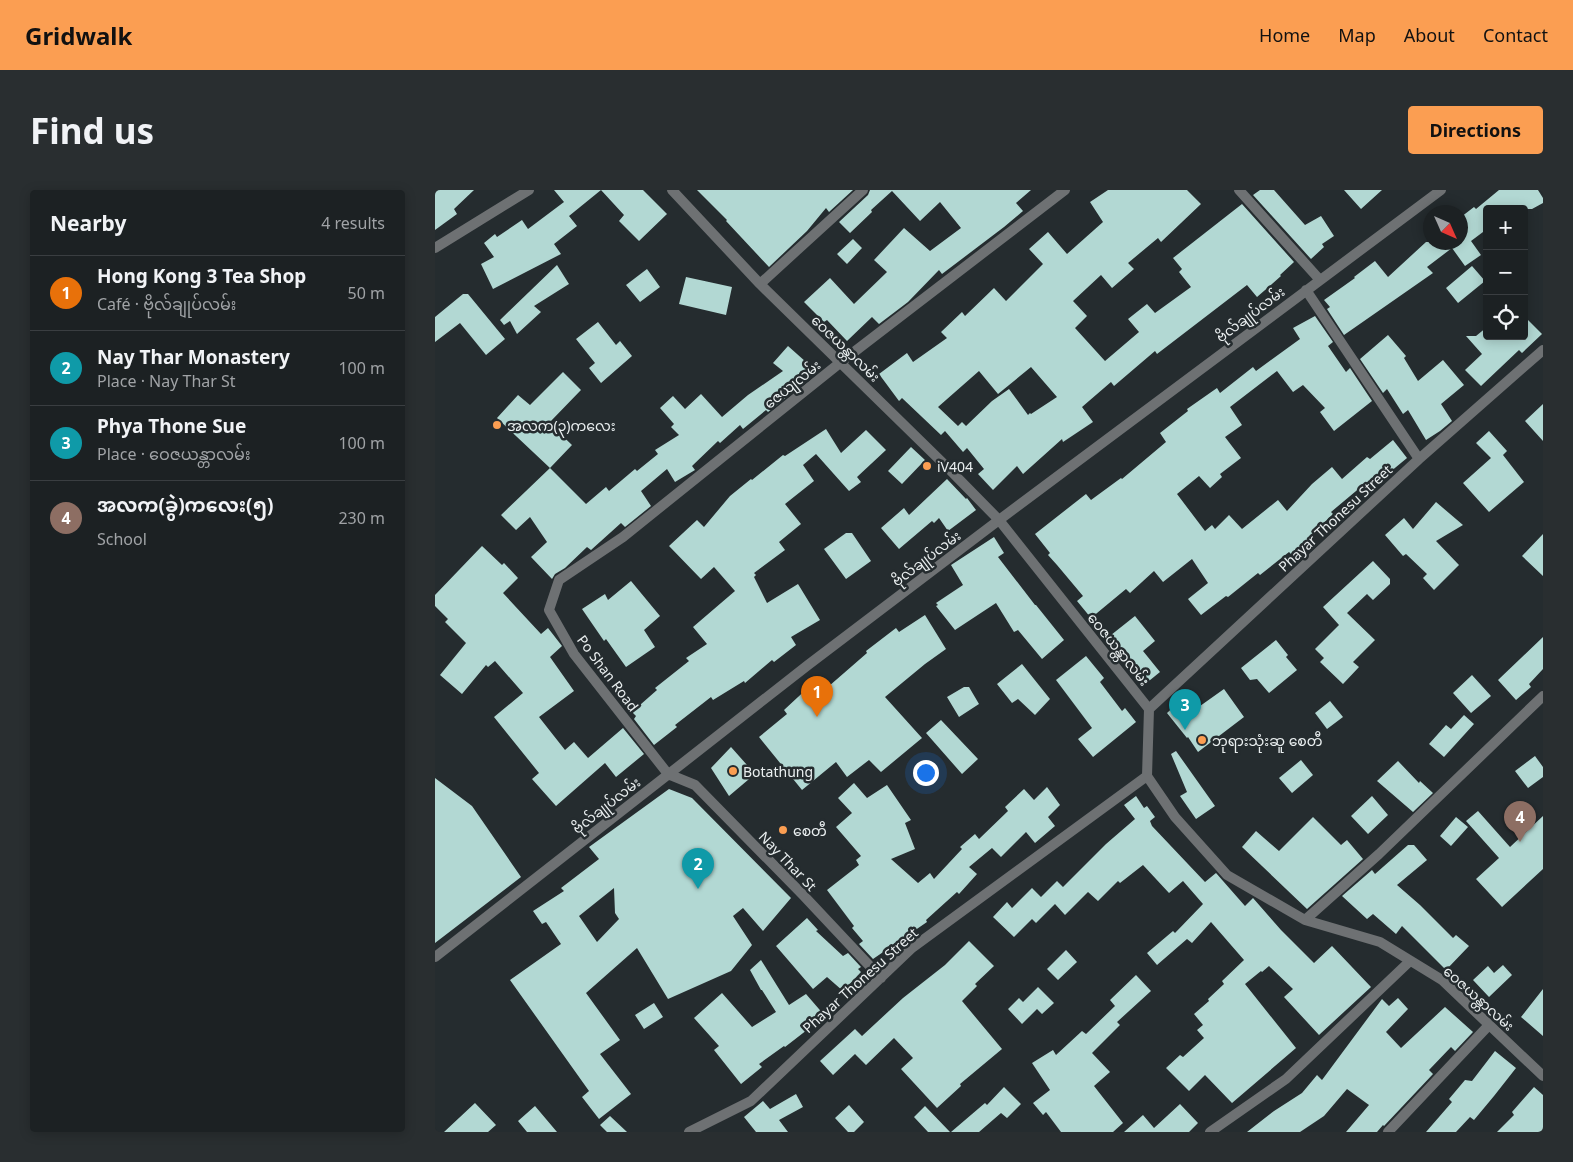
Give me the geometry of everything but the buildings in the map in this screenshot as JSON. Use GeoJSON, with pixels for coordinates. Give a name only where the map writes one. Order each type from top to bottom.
{"type":"FeatureCollection","features":[{"type":"Feature","properties":{"kind":"street"},"geometry":{"type":"LineString","coordinates":[[435,248],[529,190]]}},
{"type":"Feature","properties":{"kind":"street","name":"ဝေဇယန္တာလမ်း"},"geometry":{"type":"LineString","coordinates":[[672,190],[760,284],[999,520],[1149,709]]}},
{"type":"Feature","properties":{"kind":"street"},"geometry":{"type":"LineString","coordinates":[[760,284],[863,190]]}},
{"type":"Feature","properties":{"kind":"street","name":"ဇေယျလမ်း"},"geometry":{"type":"LineString","coordinates":[[559,580],[623,537],[841,362],[1065,190]]}},
{"type":"Feature","properties":{"kind":"street"},"geometry":{"type":"LineString","coordinates":[[1239,190],[1320,280]]}},
{"type":"Feature","properties":{"kind":"street","name":"ဗိုလ်ချုပ်လမ်း"},"geometry":{"type":"LineString","coordinates":[[435,957],[808,664],[1441,190]]}},
{"type":"Feature","properties":{"kind":"street"},"geometry":{"type":"LineString","coordinates":[[1306,290],[1419,459]]}},
{"type":"Feature","properties":{"kind":"street","name":"Phayar Thonesu Street"},"geometry":{"type":"LineString","coordinates":[[1149,709],[1419,459],[1543,350]]}},
{"type":"Feature","properties":{"kind":"street","name":"Po Shan Road"},"geometry":{"type":"LineString","coordinates":[[559,580],[549,610],[574,654],[668,774]]}},
{"type":"Feature","properties":{"kind":"street"},"geometry":{"type":"LineString","coordinates":[[1305,920],[1379,854],[1543,696]]}},
{"type":"Feature","properties":{"kind":"street"},"geometry":{"type":"LineString","coordinates":[[1147,776],[1149,709]]}},
{"type":"Feature","properties":{"kind":"street","name":"Nay Thar St"},"geometry":{"type":"LineString","coordinates":[[668,774],[695,785],[881,978]]}},
{"type":"Feature","properties":{"kind":"street","name":"ဝေဇယန္တာလမ်း"},"geometry":{"type":"LineString","coordinates":[[1147,776],[1175,817],[1227,875],[1305,920],[1380,942],[1441,980],[1543,1076]]}},
{"type":"Feature","properties":{"kind":"street","name":"Phayar Thonesu Street"},"geometry":{"type":"LineString","coordinates":[[689,1132],[751,1100],[913,948],[1147,776]]}},
{"type":"Feature","properties":{"kind":"street"},"geometry":{"type":"LineString","coordinates":[[1210,1132],[1286,1078],[1410,961]]}},
{"type":"Feature","properties":{"kind":"street"},"geometry":{"type":"LineString","coordinates":[[1390,1131],[1489,1025]]}},
{"type":"Feature","properties":{"kind":"place","name":"အလက(၃)ကလေး"},"geometry":{"type":"Point","coordinates":[497,425]}},
{"type":"Feature","properties":{"kind":"place","name":"iV404"},"geometry":{"type":"Point","coordinates":[927,466]}},
{"type":"Feature","properties":{"kind":"place","name":"Hong Kong 3 Tea Shop"},"geometry":{"type":"Point","coordinates":[817,717]}},
{"type":"Feature","properties":{"kind":"place","name":"Phya Thone Sue"},"geometry":{"type":"Point","coordinates":[1185,730]}},
{"type":"Feature","properties":{"kind":"place","name":"ဘုရားသုံးဆူ စေတီ"},"geometry":{"type":"Point","coordinates":[1202,740]}},
{"type":"Feature","properties":{"kind":"place","name":"Botathung"},"geometry":{"type":"Point","coordinates":[733,771]}},
{"type":"Feature","properties":{"kind":"place","name":"စေတီ"},"geometry":{"type":"Point","coordinates":[783,830]}},
{"type":"Feature","properties":{"kind":"place","name":"အလက(ခွဲ)ကလေး(၅)"},"geometry":{"type":"Point","coordinates":[1520,842]}},
{"type":"Feature","properties":{"kind":"place","name":"Nay Thar Monastery"},"geometry":{"type":"Point","coordinates":[698,889]}}]}
